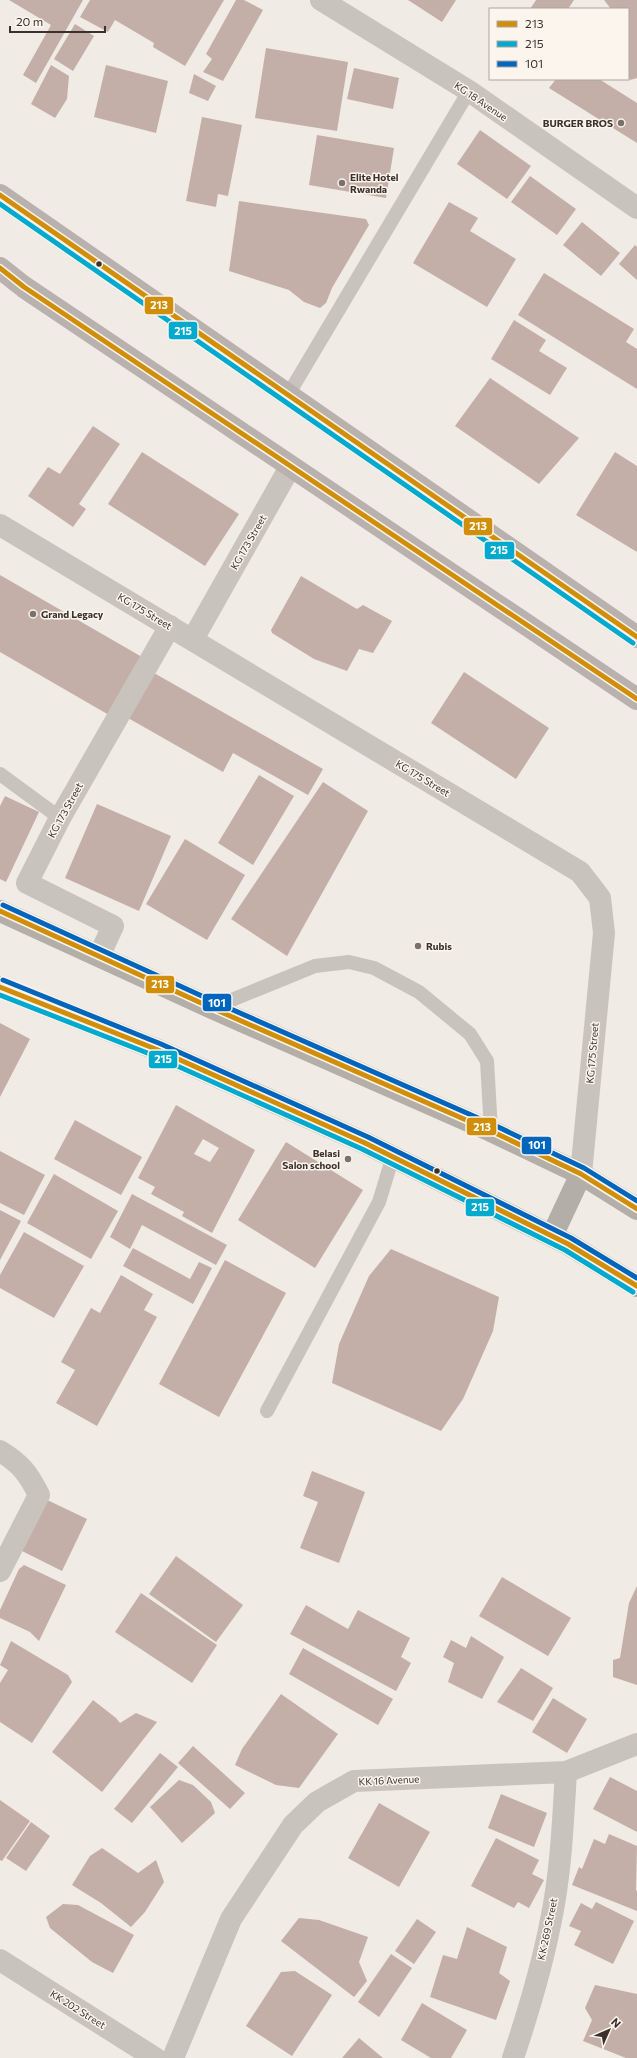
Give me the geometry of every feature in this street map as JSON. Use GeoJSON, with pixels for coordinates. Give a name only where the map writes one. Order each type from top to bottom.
{"type":"FeatureCollection","features":[{"type":"Feature","properties":{"kind":"highway"},"geometry":{"type":"LineString","coordinates":[[0,912],[212,1008],[492,1131],[581,1174],[637,1209]]}},
{"type":"Feature","properties":{"kind":"highway"},"geometry":{"type":"LineString","coordinates":[[0,987],[158,1050],[365,1142],[552,1236],[637,1286]]}},
{"type":"Feature","properties":{"kind":"highway"},"geometry":{"type":"LineString","coordinates":[[552,1236],[581,1174]]}},
{"type":"Feature","properties":{"kind":"main road"},"geometry":{"type":"LineString","coordinates":[[0,195],[637,637]]}},
{"type":"Feature","properties":{"kind":"main road"},"geometry":{"type":"LineString","coordinates":[[0,268],[24,287],[290,467],[637,699]]}},
{"type":"Feature","properties":{"kind":"street","name":"KG 18 Avenue"},"geometry":{"type":"LineString","coordinates":[[321,0],[469,92],[637,208]]}},
{"type":"Feature","properties":{"kind":"street","name":"KG 173 Street"},"geometry":{"type":"LineString","coordinates":[[193,639],[290,467]]}},
{"type":"Feature","properties":{"kind":"street","name":"KG 175 Street"},"geometry":{"type":"LineString","coordinates":[[0,525],[193,639],[580,872],[600,898],[604,934],[581,1174]]}},
{"type":"Feature","properties":{"kind":"street","name":"KG 173 Street"},"geometry":{"type":"LineString","coordinates":[[99,956],[113,926],[27,883],[60,818],[170,626]]}},
{"type":"Feature","properties":{"kind":"street"},"geometry":{"type":"LineString","coordinates":[[0,1451],[17,1462],[30,1476],[38,1495],[0,1571]]}},
{"type":"Feature","properties":{"kind":"street","name":"KK 16 Avenue"},"geometry":{"type":"LineString","coordinates":[[174,2058],[231,1919],[293,1825],[316,1802],[354,1781],[566,1772],[637,1744]]}},
{"type":"Feature","properties":{"kind":"street","name":"KK 269 Street"},"geometry":{"type":"LineString","coordinates":[[513,2058],[525,2021],[552,1920],[562,1833],[566,1772]]}},
{"type":"Feature","properties":{"kind":"street","name":"KK 202 Street"},"geometry":{"type":"LineString","coordinates":[[0,1960],[155,2058]]}},
{"type":"Feature","properties":{"kind":"lane"},"geometry":{"type":"LineString","coordinates":[[288,395],[469,92]]}},
{"type":"Feature","properties":{"kind":"lane"},"geometry":{"type":"LineString","coordinates":[[0,774],[60,818]]}},
{"type":"Feature","properties":{"kind":"lane"},"geometry":{"type":"LineString","coordinates":[[212,1008],[315,966],[349,962],[374,968],[419,992],[470,1034],[487,1061],[492,1131]]}},
{"type":"Feature","properties":{"kind":"lane"},"geometry":{"type":"LineString","coordinates":[[267,1412],[379,1202],[393,1156]]}},
{"type":"Feature","properties":{"kind":"building"},"geometry":{"type":"Polygon","coordinates":[[[9,0],[83,0],[36,83],[23,75],[51,25],[9,0]]]}},
{"type":"Feature","properties":{"kind":"building"},"geometry":{"type":"Polygon","coordinates":[[[90,0],[224,0],[185,66],[153,47],[154,43],[115,20],[108,32],[80,17],[90,0]]]}},
{"type":"Feature","properties":{"kind":"building"},"geometry":{"type":"Polygon","coordinates":[[[236,0],[244,0],[263,10],[223,81],[203,72],[212,59],[206,54],[236,0]]]}},
{"type":"Feature","properties":{"kind":"building"},"geometry":{"type":"Polygon","coordinates":[[[408,0],[456,0],[442,22],[408,0]]]}},
{"type":"Feature","properties":{"kind":"building"},"geometry":{"type":"Polygon","coordinates":[[[536,0],[574,0],[569,8],[531,8],[536,0]]]}},
{"type":"Feature","properties":{"kind":"building"},"geometry":{"type":"Polygon","coordinates":[[[604,0],[637,0],[637,78],[630,80],[629,77],[629,8],[610,8],[604,0]]]}},
{"type":"Feature","properties":{"kind":"building"},"geometry":{"type":"Polygon","coordinates":[[[75,24],[94,36],[73,71],[54,59],[75,24]]]}},
{"type":"Feature","properties":{"kind":"building"},"geometry":{"type":"Polygon","coordinates":[[[266,48],[348,62],[337,131],[255,118],[266,48]]]}},
{"type":"Feature","properties":{"kind":"building"},"geometry":{"type":"Polygon","coordinates":[[[51,65],[69,76],[67,99],[55,118],[31,104],[51,65]]]}},
{"type":"Feature","properties":{"kind":"building"},"geometry":{"type":"Polygon","coordinates":[[[106,65],[168,81],[156,133],[94,117],[106,65]]]}},
{"type":"Feature","properties":{"kind":"building"},"geometry":{"type":"Polygon","coordinates":[[[354,68],[399,78],[393,109],[347,99],[354,68]]]}},
{"type":"Feature","properties":{"kind":"building"},"geometry":{"type":"Polygon","coordinates":[[[194,74],[216,86],[208,101],[189,93],[194,74]]]}},
{"type":"Feature","properties":{"kind":"building","name":"BURGER BROS"},"geometry":{"type":"Polygon","coordinates":[[[555,80],[601,80],[637,103],[637,143],[549,88],[555,80]]]}},
{"type":"Feature","properties":{"kind":"building"},"geometry":{"type":"Polygon","coordinates":[[[202,117],[242,125],[228,196],[218,194],[216,207],[186,201],[202,117]]]}},
{"type":"Feature","properties":{"kind":"building"},"geometry":{"type":"Polygon","coordinates":[[[480,130],[531,166],[507,199],[457,164],[480,130]]]}},
{"type":"Feature","properties":{"kind":"building"},"geometry":{"type":"Polygon","coordinates":[[[317,135],[394,148],[386,198],[309,185],[317,135]]]}},
{"type":"Feature","properties":{"kind":"building"},"geometry":{"type":"Polygon","coordinates":[[[530,176],[576,209],[557,235],[511,202],[530,176]]]}},
{"type":"Feature","properties":{"kind":"building"},"geometry":{"type":"Polygon","coordinates":[[[239,201],[366,219],[369,225],[332,288],[326,303],[320,308],[304,302],[289,290],[229,271],[239,201]]]}},
{"type":"Feature","properties":{"kind":"building"},"geometry":{"type":"Polygon","coordinates":[[[449,202],[478,218],[470,231],[516,259],[487,307],[413,263],[449,202]]]}},
{"type":"Feature","properties":{"kind":"building"},"geometry":{"type":"Polygon","coordinates":[[[582,222],[620,253],[601,276],[563,245],[582,222]]]}},
{"type":"Feature","properties":{"kind":"building"},"geometry":{"type":"Polygon","coordinates":[[[635,245],[637,247],[637,280],[619,264],[635,245]]]}},
{"type":"Feature","properties":{"kind":"building"},"geometry":{"type":"Polygon","coordinates":[[[544,273],[634,329],[626,342],[637,349],[637,389],[518,315],[544,273]]]}},
{"type":"Feature","properties":{"kind":"building"},"geometry":{"type":"Polygon","coordinates":[[[514,320],[546,340],[539,351],[567,368],[550,395],[491,359],[514,320]]]}},
{"type":"Feature","properties":{"kind":"building"},"geometry":{"type":"Polygon","coordinates":[[[490,378],[579,438],[539,484],[455,426],[490,378]]]}},
{"type":"Feature","properties":{"kind":"building"},"geometry":{"type":"Polygon","coordinates":[[[93,426],[120,444],[79,504],[86,509],[73,527],[28,496],[48,467],[60,474],[93,426]]]}},
{"type":"Feature","properties":{"kind":"building"},"geometry":{"type":"Polygon","coordinates":[[[142,452],[239,514],[205,566],[108,504],[142,452]]]}},
{"type":"Feature","properties":{"kind":"building"},"geometry":{"type":"Polygon","coordinates":[[[615,452],[637,466],[637,552],[576,515],[615,452]]]}},
{"type":"Feature","properties":{"kind":"building","name":"Grand Legacy"},"geometry":{"type":"Polygon","coordinates":[[[0,575],[142,657],[109,715],[0,652],[0,575]]]}},
{"type":"Feature","properties":{"kind":"building"},"geometry":{"type":"Polygon","coordinates":[[[301,576],[357,609],[363,605],[392,621],[373,653],[359,649],[347,671],[314,659],[272,633],[271,630],[301,576]]]}},
{"type":"Feature","properties":{"kind":"building"},"geometry":{"type":"Polygon","coordinates":[[[464,672],[549,728],[516,779],[431,723],[464,672]]]}},
{"type":"Feature","properties":{"kind":"building"},"geometry":{"type":"Polygon","coordinates":[[[154,673],[323,769],[308,795],[233,753],[223,772],[128,718],[154,673]]]}},
{"type":"Feature","properties":{"kind":"building"},"geometry":{"type":"Polygon","coordinates":[[[259,775],[294,796],[253,865],[218,843],[259,775]]]}},
{"type":"Feature","properties":{"kind":"building"},"geometry":{"type":"Polygon","coordinates":[[[323,782],[368,811],[287,956],[231,919],[323,782]]]}},
{"type":"Feature","properties":{"kind":"building"},"geometry":{"type":"Polygon","coordinates":[[[5,796],[39,812],[6,882],[0,879],[0,806],[5,796]]]}},
{"type":"Feature","properties":{"kind":"building"},"geometry":{"type":"Polygon","coordinates":[[[97,804],[171,836],[139,911],[65,878],[97,804]]]}},
{"type":"Feature","properties":{"kind":"building"},"geometry":{"type":"Polygon","coordinates":[[[185,839],[245,875],[207,940],[146,904],[185,839]]]}},
{"type":"Feature","properties":{"kind":"building"},"geometry":{"type":"Polygon","coordinates":[[[0,1023],[30,1039],[0,1097],[0,1023]]]}},
{"type":"Feature","properties":{"kind":"building"},"geometry":{"type":"Polygon","coordinates":[[[176,1105],[255,1150],[212,1233],[182,1216],[184,1212],[151,1194],[155,1187],[138,1178],[176,1105]],[[203,1139],[194,1154],[210,1162],[219,1148],[203,1139]]]}},
{"type":"Feature","properties":{"kind":"building"},"geometry":{"type":"Polygon","coordinates":[[[75,1120],[142,1157],[121,1195],[54,1159],[75,1120]]]}},
{"type":"Feature","properties":{"kind":"building"},"geometry":{"type":"Polygon","coordinates":[[[286,1142],[363,1190],[315,1268],[238,1220],[286,1142]]]}},
{"type":"Feature","properties":{"kind":"building"},"geometry":{"type":"Polygon","coordinates":[[[0,1151],[45,1175],[24,1215],[0,1203],[0,1151]]]}},
{"type":"Feature","properties":{"kind":"building"},"geometry":{"type":"Polygon","coordinates":[[[54,1174],[118,1211],[91,1259],[27,1223],[54,1174]]]}},
{"type":"Feature","properties":{"kind":"building"},"geometry":{"type":"Polygon","coordinates":[[[132,1194],[227,1245],[216,1265],[142,1225],[130,1249],[110,1237],[132,1194]]]}},
{"type":"Feature","properties":{"kind":"building"},"geometry":{"type":"Polygon","coordinates":[[[0,1210],[21,1221],[0,1260],[0,1210]]]}},
{"type":"Feature","properties":{"kind":"building"},"geometry":{"type":"Polygon","coordinates":[[[24,1232],[84,1266],[54,1318],[0,1288],[0,1275],[24,1232]]]}},
{"type":"Feature","properties":{"kind":"building"},"geometry":{"type":"Polygon","coordinates":[[[133,1248],[190,1279],[199,1262],[212,1268],[193,1304],[123,1266],[133,1248]]]}},
{"type":"Feature","properties":{"kind":"building"},"geometry":{"type":"Polygon","coordinates":[[[391,1249],[499,1297],[493,1331],[463,1399],[441,1431],[332,1383],[339,1344],[369,1276],[391,1249]]]}},
{"type":"Feature","properties":{"kind":"building"},"geometry":{"type":"Polygon","coordinates":[[[225,1260],[286,1293],[219,1417],[159,1384],[225,1260]]]}},
{"type":"Feature","properties":{"kind":"building"},"geometry":{"type":"Polygon","coordinates":[[[121,1275],[153,1294],[144,1310],[157,1317],[97,1426],[56,1403],[75,1370],[61,1362],[91,1308],[100,1313],[121,1275]]]}},
{"type":"Feature","properties":{"kind":"building"},"geometry":{"type":"Polygon","coordinates":[[[312,1471],[365,1492],[339,1563],[300,1548],[318,1502],[303,1496],[312,1471]]]}},
{"type":"Feature","properties":{"kind":"building"},"geometry":{"type":"Polygon","coordinates":[[[41,1497],[87,1519],[62,1571],[16,1548],[41,1497]]]}},
{"type":"Feature","properties":{"kind":"building"},"geometry":{"type":"Polygon","coordinates":[[[176,1556],[243,1605],[216,1642],[149,1594],[176,1556]]]}},
{"type":"Feature","properties":{"kind":"building"},"geometry":{"type":"Polygon","coordinates":[[[24,1565],[66,1585],[39,1641],[30,1632],[0,1618],[0,1610],[19,1569],[24,1565]]]}},
{"type":"Feature","properties":{"kind":"building"},"geometry":{"type":"Polygon","coordinates":[[[502,1577],[571,1618],[548,1656],[479,1616],[502,1577]]]}},
{"type":"Feature","properties":{"kind":"building"},"geometry":{"type":"Polygon","coordinates":[[[637,1586],[637,1685],[613,1677],[613,1660],[620,1658],[629,1603],[637,1586]]]}},
{"type":"Feature","properties":{"kind":"building"},"geometry":{"type":"Polygon","coordinates":[[[141,1593],[217,1645],[192,1683],[115,1632],[141,1593]]]}},
{"type":"Feature","properties":{"kind":"building"},"geometry":{"type":"Polygon","coordinates":[[[306,1605],[348,1629],[358,1610],[410,1638],[401,1657],[411,1663],[396,1691],[290,1634],[306,1605]]]}},
{"type":"Feature","properties":{"kind":"building"},"geometry":{"type":"Polygon","coordinates":[[[471,1636],[504,1657],[482,1699],[448,1682],[454,1663],[443,1657],[451,1640],[466,1648],[471,1636]]]}},
{"type":"Feature","properties":{"kind":"building"},"geometry":{"type":"Polygon","coordinates":[[[11,1641],[68,1675],[72,1682],[32,1743],[0,1722],[0,1683],[8,1670],[0,1665],[11,1641]]]}},
{"type":"Feature","properties":{"kind":"building"},"geometry":{"type":"Polygon","coordinates":[[[303,1648],[393,1699],[378,1725],[289,1674],[303,1648]]]}},
{"type":"Feature","properties":{"kind":"building"},"geometry":{"type":"Polygon","coordinates":[[[521,1668],[553,1688],[533,1721],[497,1702],[521,1668]]]}},
{"type":"Feature","properties":{"kind":"building"},"geometry":{"type":"Polygon","coordinates":[[[281,1694],[338,1734],[299,1788],[276,1785],[235,1765],[242,1749],[281,1694]]]}},
{"type":"Feature","properties":{"kind":"building"},"geometry":{"type":"Polygon","coordinates":[[[553,1698],[587,1719],[567,1753],[532,1732],[553,1698]]]}},
{"type":"Feature","properties":{"kind":"building"},"geometry":{"type":"Polygon","coordinates":[[[93,1700],[116,1718],[120,1723],[136,1713],[157,1722],[102,1792],[52,1752],[93,1700]]]}},
{"type":"Feature","properties":{"kind":"building"},"geometry":{"type":"Polygon","coordinates":[[[193,1746],[245,1793],[230,1809],[178,1763],[193,1746]]]}},
{"type":"Feature","properties":{"kind":"building"},"geometry":{"type":"Polygon","coordinates":[[[160,1753],[178,1767],[132,1823],[114,1809],[160,1753]]]}},
{"type":"Feature","properties":{"kind":"building"},"geometry":{"type":"Polygon","coordinates":[[[610,1777],[637,1791],[637,1832],[593,1809],[610,1777]]]}},
{"type":"Feature","properties":{"kind":"building"},"geometry":{"type":"Polygon","coordinates":[[[179,1780],[193,1785],[211,1802],[215,1813],[182,1843],[150,1807],[179,1780]]]}},
{"type":"Feature","properties":{"kind":"building"},"geometry":{"type":"Polygon","coordinates":[[[501,1794],[547,1813],[534,1847],[488,1828],[501,1794]]]}},
{"type":"Feature","properties":{"kind":"building"},"geometry":{"type":"Polygon","coordinates":[[[0,1800],[30,1821],[2,1861],[0,1860],[0,1800]]]}},
{"type":"Feature","properties":{"kind":"building"},"geometry":{"type":"Polygon","coordinates":[[[379,1803],[430,1832],[399,1887],[348,1858],[379,1803]]]}},
{"type":"Feature","properties":{"kind":"building"},"geometry":{"type":"Polygon","coordinates":[[[31,1822],[50,1836],[26,1871],[6,1858],[31,1822]]]}},
{"type":"Feature","properties":{"kind":"building"},"geometry":{"type":"Polygon","coordinates":[[[609,1834],[637,1846],[637,1911],[572,1885],[579,1867],[582,1869],[594,1839],[605,1844],[609,1834]]]}},
{"type":"Feature","properties":{"kind":"building"},"geometry":{"type":"Polygon","coordinates":[[[496,1838],[539,1860],[532,1874],[544,1880],[529,1908],[518,1902],[514,1908],[471,1886],[496,1838]]]}},
{"type":"Feature","properties":{"kind":"building"},"geometry":{"type":"Polygon","coordinates":[[[102,1848],[138,1873],[156,1860],[164,1882],[145,1912],[131,1927],[101,1903],[72,1885],[90,1856],[102,1848]]]}},
{"type":"Feature","properties":{"kind":"building"},"geometry":{"type":"Polygon","coordinates":[[[596,1902],[634,1921],[613,1964],[574,1945],[581,1931],[569,1926],[581,1903],[592,1909],[596,1902]]]}},
{"type":"Feature","properties":{"kind":"building"},"geometry":{"type":"Polygon","coordinates":[[[63,1904],[78,1905],[134,1935],[113,1973],[92,1962],[50,1928],[46,1917],[63,1904]]]}},
{"type":"Feature","properties":{"kind":"building"},"geometry":{"type":"Polygon","coordinates":[[[299,1918],[319,1920],[368,1937],[359,1962],[367,1981],[354,1997],[281,1941],[299,1918]]]}},
{"type":"Feature","properties":{"kind":"building"},"geometry":{"type":"Polygon","coordinates":[[[417,1919],[436,1932],[414,1964],[395,1951],[417,1919]]]}},
{"type":"Feature","properties":{"kind":"building"},"geometry":{"type":"Polygon","coordinates":[[[467,1927],[507,1947],[499,1973],[510,1981],[496,2020],[430,1997],[443,1955],[457,1959],[467,1927]]]}},
{"type":"Feature","properties":{"kind":"building"},"geometry":{"type":"Polygon","coordinates":[[[391,1954],[412,1968],[379,2017],[358,2002],[391,1954]]]}},
{"type":"Feature","properties":{"kind":"building"},"geometry":{"type":"Polygon","coordinates":[[[295,1971],[332,1995],[292,2056],[246,2026],[281,1972],[295,1971]]]}},
{"type":"Feature","properties":{"kind":"building"},"geometry":{"type":"Polygon","coordinates":[[[595,1985],[637,1994],[637,2058],[626,2058],[583,2041],[592,2020],[585,2008],[595,1985]]]}},
{"type":"Feature","properties":{"kind":"building"},"geometry":{"type":"Polygon","coordinates":[[[422,2003],[467,2030],[451,2058],[431,2058],[401,2040],[422,2003]]]}},
{"type":"Feature","properties":{"kind":"building"},"geometry":{"type":"Polygon","coordinates":[[[359,2038],[383,2058],[342,2058],[359,2038]]]}},
{"type":"Feature","properties":{"kind":"transit line","name":"213"},"geometry":{"type":"LineString","coordinates":[[0,195],[637,637]]}},
{"type":"Feature","properties":{"kind":"transit line","name":"215"},"geometry":{"type":"LineString","coordinates":[[0,204],[633,643]]}},
{"type":"Feature","properties":{"kind":"transit line","name":"213"},"geometry":{"type":"LineString","coordinates":[[0,268],[24,287],[637,699]]}},
{"type":"Feature","properties":{"kind":"transit line","name":"101"},"geometry":{"type":"LineString","coordinates":[[3,905],[215,1002],[494,1125],[584,1168],[637,1201]]}},
{"type":"Feature","properties":{"kind":"transit line","name":"213"},"geometry":{"type":"LineString","coordinates":[[0,911],[212,1008],[491,1131],[581,1174],[637,1209]]}},
{"type":"Feature","properties":{"kind":"transit line","name":"101"},"geometry":{"type":"LineString","coordinates":[[3,980],[161,1044],[368,1137],[571,1238],[637,1278]]}},
{"type":"Feature","properties":{"kind":"transit line","name":"213"},"geometry":{"type":"LineString","coordinates":[[0,987],[158,1050],[365,1143],[568,1244],[637,1286]]}},
{"type":"Feature","properties":{"kind":"transit line","name":"215"},"geometry":{"type":"LineString","coordinates":[[0,995],[155,1056],[362,1149],[565,1250],[633,1292]]}},
{"type":"Feature","properties":{"kind":"place","name":"BURGER BROS"},"geometry":{"type":"Point","coordinates":[621,123]}},
{"type":"Feature","properties":{"kind":"place","name":"Elite Hotel Rwanda"},"geometry":{"type":"Point","coordinates":[342,183]}},
{"type":"Feature","properties":{"kind":"place","name":"Grand Legacy"},"geometry":{"type":"Point","coordinates":[33,614]}},
{"type":"Feature","properties":{"kind":"place","name":"Rubis"},"geometry":{"type":"Point","coordinates":[418,946]}},
{"type":"Feature","properties":{"kind":"place","name":"Belasi Salon school"},"geometry":{"type":"Point","coordinates":[348,1159]}}]}
